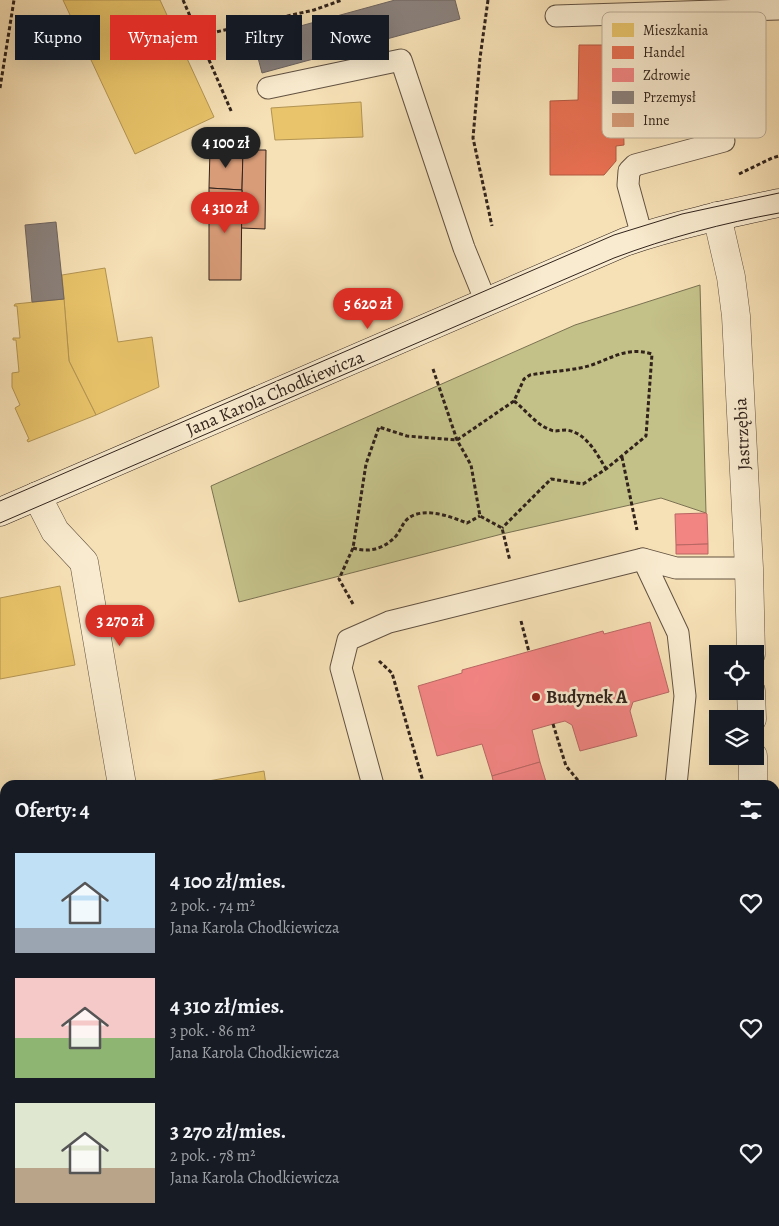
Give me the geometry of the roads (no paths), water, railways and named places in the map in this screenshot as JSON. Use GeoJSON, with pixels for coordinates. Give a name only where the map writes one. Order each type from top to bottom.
{"type":"FeatureCollection","features":[{"type":"Feature","properties":{"kind":"street","name":"Jana Karola Chodkiewicza"},"geometry":{"type":"LineString","coordinates":[[0,512],[599,253],[642,236],[717,216],[779,203]]}},
{"type":"Feature","properties":{"kind":"street","name":"Jastrzębia"},"geometry":{"type":"LineString","coordinates":[[717,216],[731,277],[736,316],[749,568],[751,645]]}},
{"type":"Feature","properties":{"kind":"street"},"geometry":{"type":"LineString","coordinates":[[37,496],[55,531],[84,562],[121,780]]}},
{"type":"Feature","properties":{"kind":"street"},"geometry":{"type":"LineString","coordinates":[[752,765],[753,780]]}},
{"type":"Feature","properties":{"kind":"lane"},"geometry":{"type":"LineString","coordinates":[[705,12],[779,10]]}},
{"type":"Feature","properties":{"kind":"lane"},"geometry":{"type":"LineString","coordinates":[[556,16],[602,15]]}},
{"type":"Feature","properties":{"kind":"lane"},"geometry":{"type":"LineString","coordinates":[[268,88],[401,60],[464,248],[486,302]]}},
{"type":"Feature","properties":{"kind":"lane"},"geometry":{"type":"LineString","coordinates":[[642,236],[628,185],[629,170],[635,165],[724,141]]}},
{"type":"Feature","properties":{"kind":"lane"},"geometry":{"type":"LineString","coordinates":[[643,559],[678,633],[685,696],[677,780]]}},
{"type":"Feature","properties":{"kind":"lane"},"geometry":{"type":"LineString","coordinates":[[372,780],[341,668],[348,640],[390,622],[643,559],[676,568],[749,568]]}},
{"type":"Feature","properties":{"kind":"tram line"},"geometry":{"type":"LineString","coordinates":[[0,501],[614,235],[682,214],[779,193]]}},
{"type":"Feature","properties":{"kind":"tram line"},"geometry":{"type":"LineString","coordinates":[[0,523],[614,258],[695,232],[779,213]]}},
{"type":"Feature","properties":{"kind":"place","name":"Budynek A"},"geometry":{"type":"Point","coordinates":[536,697]}}]}
